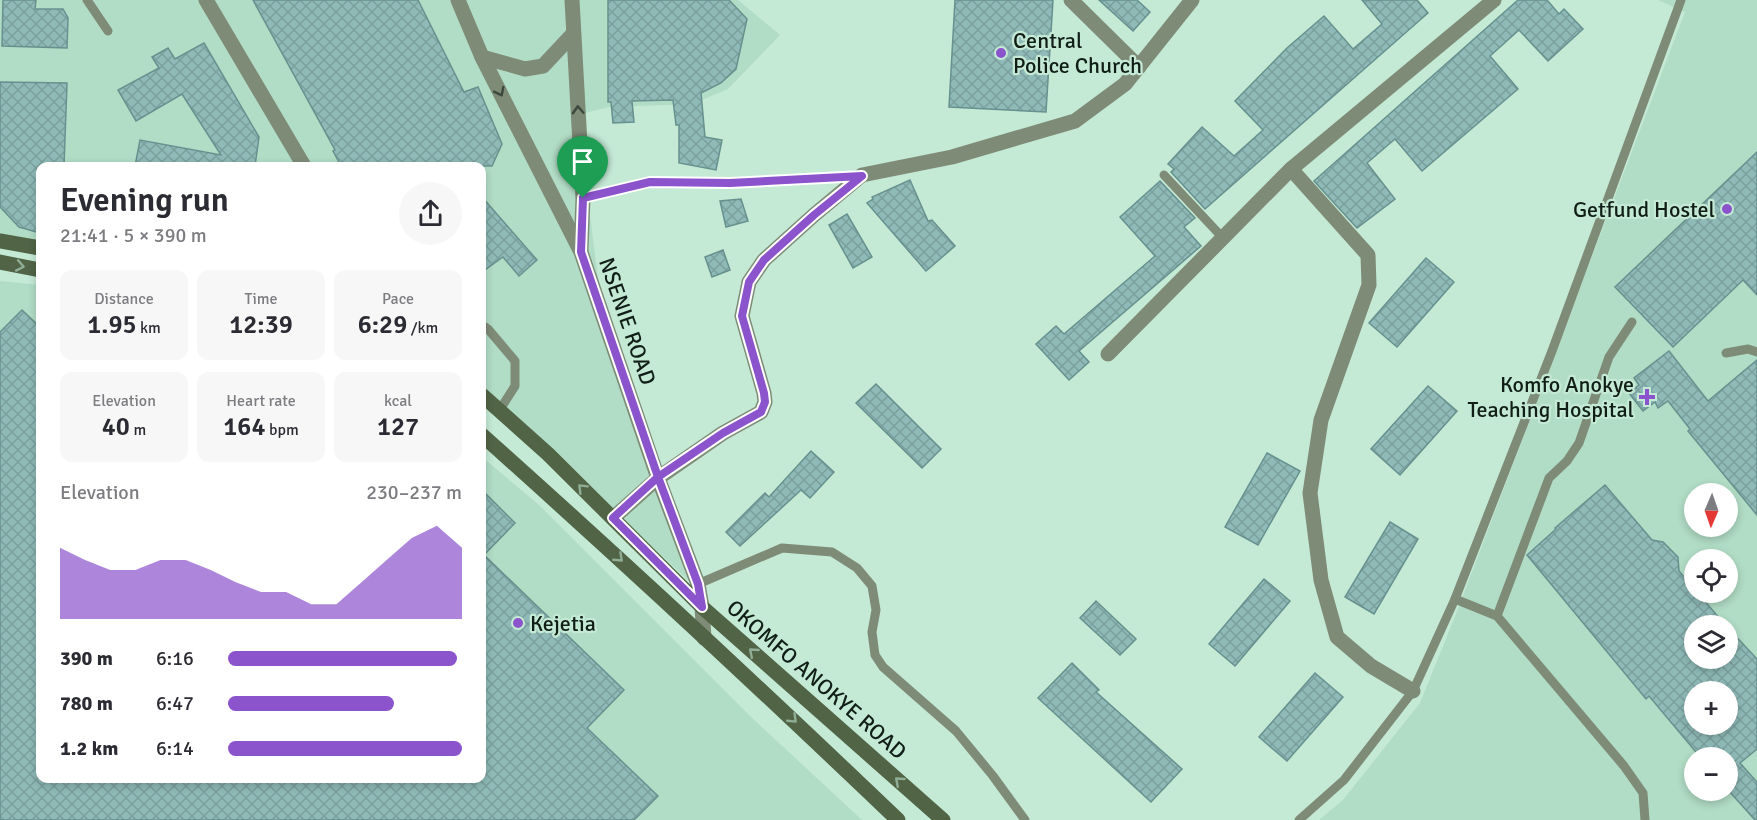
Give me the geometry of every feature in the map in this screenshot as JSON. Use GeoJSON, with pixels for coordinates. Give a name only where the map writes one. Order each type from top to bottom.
{"type":"FeatureCollection","features":[{"type":"Feature","properties":{"kind":"main road"},"geometry":{"type":"LineString","coordinates":[[0,241],[36,247]]}},
{"type":"Feature","properties":{"kind":"main road"},"geometry":{"type":"LineString","coordinates":[[0,262],[36,269]]}},
{"type":"Feature","properties":{"kind":"main road","name":"OKOMFO ANOKYE ROAD"},"geometry":{"type":"LineString","coordinates":[[486,399],[548,454],[702,607],[943,820]]}},
{"type":"Feature","properties":{"kind":"main road","name":"OKOMFO ANOKYE ROAD"},"geometry":{"type":"LineString","coordinates":[[486,439],[756,684],[898,820]]}},
{"type":"Feature","properties":{"kind":"street"},"geometry":{"type":"LineString","coordinates":[[206,0],[302,162]]}},
{"type":"Feature","properties":{"kind":"street","name":"NSENIE ROAD"},"geometry":{"type":"LineString","coordinates":[[458,0],[482,57],[581,252],[658,477],[698,584],[704,638]]}},
{"type":"Feature","properties":{"kind":"street"},"geometry":{"type":"LineString","coordinates":[[572,0],[583,198],[581,252]]}},
{"type":"Feature","properties":{"kind":"street"},"geometry":{"type":"LineString","coordinates":[[1071,0],[1139,67]]}},
{"type":"Feature","properties":{"kind":"street"},"geometry":{"type":"LineString","coordinates":[[613,518],[658,477],[723,433],[761,412],[765,402],[764,393],[742,316],[749,282],[764,260],[814,215],[862,176],[952,157],[1075,121],[1125,84],[1192,0]]}},
{"type":"Feature","properties":{"kind":"street"},"geometry":{"type":"LineString","coordinates":[[1108,354],[1291,169],[1494,0]]}},
{"type":"Feature","properties":{"kind":"street"},"geometry":{"type":"LineString","coordinates":[[482,57],[525,69],[543,66],[573,34]]}},
{"type":"Feature","properties":{"kind":"street"},"geometry":{"type":"LineString","coordinates":[[1291,169],[1368,255],[1369,285],[1321,420],[1310,493],[1321,580],[1337,637],[1371,666],[1413,691]]}},
{"type":"Feature","properties":{"kind":"lane"},"geometry":{"type":"LineString","coordinates":[[87,0],[108,31]]}},
{"type":"Feature","properties":{"kind":"lane"},"geometry":{"type":"LineString","coordinates":[[1299,820],[1344,780],[1413,691],[1455,599],[1552,351],[1681,0]]}},
{"type":"Feature","properties":{"kind":"lane"},"geometry":{"type":"LineString","coordinates":[[1164,175],[1222,237]]}},
{"type":"Feature","properties":{"kind":"lane"},"geometry":{"type":"LineString","coordinates":[[1497,616],[1549,478],[1567,461],[1579,443],[1609,357],[1632,322]]}},
{"type":"Feature","properties":{"kind":"lane"},"geometry":{"type":"LineString","coordinates":[[486,328],[515,361],[515,386],[499,411]]}},
{"type":"Feature","properties":{"kind":"lane"},"geometry":{"type":"LineString","coordinates":[[1726,353],[1748,349],[1757,352]]}},
{"type":"Feature","properties":{"kind":"lane"},"geometry":{"type":"LineString","coordinates":[[698,584],[782,548],[832,552],[857,568],[872,586],[876,610],[872,632],[875,655],[883,667],[956,731],[1025,820]]}},
{"type":"Feature","properties":{"kind":"lane"},"geometry":{"type":"LineString","coordinates":[[1455,599],[1497,616],[1624,766],[1643,793],[1645,820]]}},
{"type":"Feature","properties":{"kind":"path"},"geometry":{"type":"LineString","coordinates":[[583,198],[650,182],[730,183],[862,176]]}},
{"type":"Feature","properties":{"kind":"shaded area"},"geometry":{"type":"Polygon","coordinates":[[[0,0],[738,0],[780,35],[728,89],[692,104],[609,107],[577,115],[604,325],[706,597],[486,392],[486,162],[36,162],[36,241],[0,234],[0,0]]]}},
{"type":"Feature","properties":{"kind":"shaded area","name":"Komfo Anokye Teaching Hospital"},"geometry":{"type":"Polygon","coordinates":[[[1658,0],[1757,0],[1757,820],[1319,820],[1343,800],[1420,703],[1685,12],[1658,0]]]}},
{"type":"Feature","properties":{"kind":"shaded area","name":"Kejetia"},"geometry":{"type":"Polygon","coordinates":[[[0,281],[36,285],[36,783],[486,783],[486,460],[539,505],[752,718],[862,820],[0,820],[0,281]]]}},
{"type":"Feature","properties":{"kind":"building"},"geometry":{"type":"Polygon","coordinates":[[[3,0],[36,0],[35,9],[63,9],[68,18],[67,48],[2,46],[3,0]]]}},
{"type":"Feature","properties":{"kind":"building"},"geometry":{"type":"Polygon","coordinates":[[[253,0],[418,0],[464,92],[478,87],[502,144],[492,166],[486,166],[486,162],[339,162],[333,151],[335,150],[253,0]]]}},
{"type":"Feature","properties":{"kind":"building"},"geometry":{"type":"Polygon","coordinates":[[[608,0],[729,0],[747,19],[736,69],[721,83],[701,93],[705,137],[722,140],[716,170],[679,163],[679,125],[676,125],[673,100],[632,101],[634,122],[613,123],[611,102],[608,102],[608,0]]]}},
{"type":"Feature","properties":{"kind":"building","name":"Central Police Church"},"geometry":{"type":"Polygon","coordinates":[[[955,0],[1053,0],[1046,112],[949,107],[955,0]]]}},
{"type":"Feature","properties":{"kind":"building"},"geometry":{"type":"Polygon","coordinates":[[[1099,0],[1137,0],[1150,12],[1133,31],[1099,0]]]}},
{"type":"Feature","properties":{"kind":"building"},"geometry":{"type":"Polygon","coordinates":[[[1362,0],[1417,0],[1428,13],[1205,209],[1171,172],[1174,169],[1168,164],[1202,127],[1234,156],[1263,130],[1235,101],[1287,48],[1324,16],[1353,49],[1382,24],[1362,0]]]}},
{"type":"Feature","properties":{"kind":"building"},"geometry":{"type":"Polygon","coordinates":[[[1518,0],[1547,0],[1559,14],[1564,9],[1583,29],[1548,61],[1519,30],[1490,56],[1518,89],[1422,171],[1395,139],[1367,163],[1395,199],[1357,228],[1314,181],[1518,0]]]}},
{"type":"Feature","properties":{"kind":"building"},"geometry":{"type":"Polygon","coordinates":[[[204,43],[259,137],[256,162],[136,162],[140,140],[221,155],[182,94],[136,121],[118,90],[159,68],[152,57],[168,48],[175,59],[204,43]]]}},
{"type":"Feature","properties":{"kind":"building"},"geometry":{"type":"Polygon","coordinates":[[[0,82],[67,83],[64,162],[36,162],[36,232],[19,227],[0,207],[0,82]]]}},
{"type":"Feature","properties":{"kind":"building","name":"Getfund Hostel"},"geometry":{"type":"Polygon","coordinates":[[[1757,152],[1757,295],[1743,280],[1673,347],[1615,287],[1757,152]]]}},
{"type":"Feature","properties":{"kind":"building"},"geometry":{"type":"Polygon","coordinates":[[[910,180],[928,221],[932,220],[955,246],[926,271],[867,203],[873,199],[872,197],[910,180]]]}},
{"type":"Feature","properties":{"kind":"building"},"geometry":{"type":"Polygon","coordinates":[[[1160,181],[1195,218],[1184,227],[1201,246],[1079,351],[1089,362],[1069,380],[1036,344],[1056,326],[1064,334],[1155,256],[1120,217],[1160,181]]]}},
{"type":"Feature","properties":{"kind":"building"},"geometry":{"type":"Polygon","coordinates":[[[741,199],[748,221],[726,227],[720,201],[741,199]]]}},
{"type":"Feature","properties":{"kind":"building"},"geometry":{"type":"Polygon","coordinates":[[[486,202],[537,260],[519,276],[503,257],[486,269],[486,202]]]}},
{"type":"Feature","properties":{"kind":"building"},"geometry":{"type":"Polygon","coordinates":[[[847,214],[872,257],[853,268],[829,225],[847,214]]]}},
{"type":"Feature","properties":{"kind":"building"},"geometry":{"type":"Polygon","coordinates":[[[723,250],[730,270],[712,277],[705,257],[723,250]]]}},
{"type":"Feature","properties":{"kind":"building"},"geometry":{"type":"Polygon","coordinates":[[[1426,258],[1454,282],[1397,347],[1369,323],[1426,258]]]}},
{"type":"Feature","properties":{"kind":"building","name":"Kejetia"},"geometry":{"type":"Polygon","coordinates":[[[22,310],[36,323],[36,783],[486,783],[486,557],[624,690],[587,728],[658,796],[634,820],[0,820],[0,332],[22,310]]]}},
{"type":"Feature","properties":{"kind":"building"},"geometry":{"type":"Polygon","coordinates":[[[1669,351],[1708,401],[1757,360],[1757,515],[1738,492],[1738,483],[1731,483],[1688,431],[1690,429],[1668,401],[1658,408],[1655,402],[1643,411],[1629,393],[1639,385],[1634,378],[1669,351]]]}},
{"type":"Feature","properties":{"kind":"building"},"geometry":{"type":"Polygon","coordinates":[[[876,384],[941,449],[922,468],[856,403],[876,384]]]}},
{"type":"Feature","properties":{"kind":"building"},"geometry":{"type":"Polygon","coordinates":[[[1428,386],[1457,411],[1400,475],[1371,449],[1428,386]]]}},
{"type":"Feature","properties":{"kind":"building"},"geometry":{"type":"Polygon","coordinates":[[[811,451],[834,472],[810,498],[801,490],[740,546],[726,532],[765,493],[769,497],[811,451]]]}},
{"type":"Feature","properties":{"kind":"building"},"geometry":{"type":"Polygon","coordinates":[[[1267,453],[1300,471],[1258,545],[1225,527],[1267,453]]]}},
{"type":"Feature","properties":{"kind":"building"},"geometry":{"type":"Polygon","coordinates":[[[1605,485],[1652,540],[1663,542],[1678,557],[1679,571],[1684,577],[1684,603],[1706,603],[1717,615],[1684,615],[1684,669],[1738,669],[1738,639],[1757,659],[1757,749],[1740,763],[1757,782],[1757,820],[1738,801],[1738,747],[1692,747],[1649,696],[1646,699],[1527,555],[1605,485]]]}},
{"type":"Feature","properties":{"kind":"building","name":"Kejetia"},"geometry":{"type":"Polygon","coordinates":[[[486,494],[515,523],[486,553],[486,494]]]}},
{"type":"Feature","properties":{"kind":"building"},"geometry":{"type":"Polygon","coordinates":[[[1390,522],[1418,539],[1374,614],[1345,597],[1390,522]]]}},
{"type":"Feature","properties":{"kind":"building"},"geometry":{"type":"Polygon","coordinates":[[[1264,579],[1290,601],[1235,666],[1209,644],[1264,579]]]}},
{"type":"Feature","properties":{"kind":"building"},"geometry":{"type":"Polygon","coordinates":[[[1096,601],[1136,639],[1120,655],[1080,618],[1096,601]]]}},
{"type":"Feature","properties":{"kind":"building"},"geometry":{"type":"Polygon","coordinates":[[[1072,663],[1099,690],[1096,692],[1182,769],[1151,802],[1038,698],[1072,663]]]}},
{"type":"Feature","properties":{"kind":"building"},"geometry":{"type":"Polygon","coordinates":[[[1315,673],[1343,697],[1287,761],[1259,737],[1315,673]]]}},
{"type":"Feature","properties":{"kind":"place","name":"Central Police Church"},"geometry":{"type":"Point","coordinates":[1001,53]}},
{"type":"Feature","properties":{"kind":"place","name":"Getfund Hostel"},"geometry":{"type":"Point","coordinates":[1727,209]}},
{"type":"Feature","properties":{"kind":"place","name":"Komfo Anokye Teaching Hospital"},"geometry":{"type":"Point","coordinates":[1647,397]}},
{"type":"Feature","properties":{"kind":"place","name":"Kejetia"},"geometry":{"type":"Point","coordinates":[518,623]}},
{"type":"Feature","properties":{"kind":"route"},"geometry":{"type":"LineString","coordinates":[[583,198],[581,252],[658,477],[698,584],[702,607],[613,518],[658,477],[723,433],[761,412],[765,402],[764,393],[742,316],[749,282],[764,260],[862,176],[807,177],[730,183],[650,182],[583,198]]}}]}
